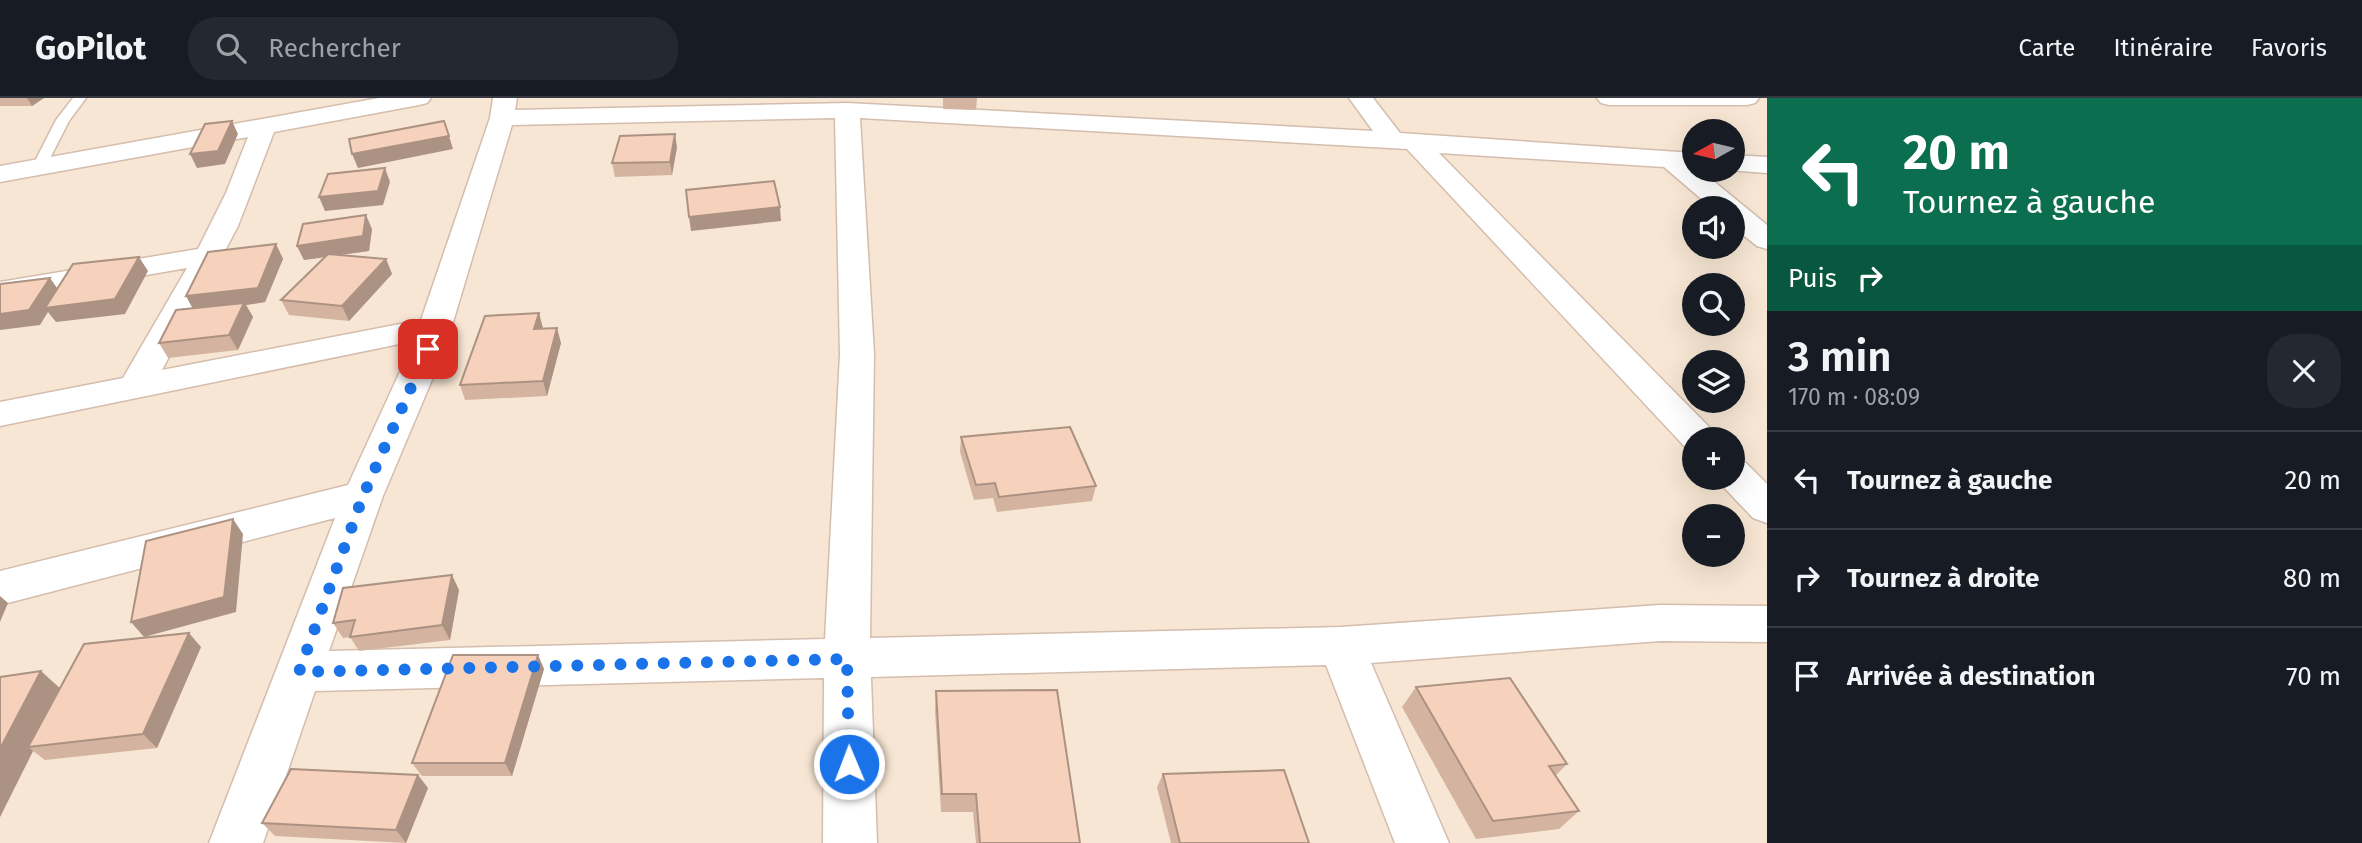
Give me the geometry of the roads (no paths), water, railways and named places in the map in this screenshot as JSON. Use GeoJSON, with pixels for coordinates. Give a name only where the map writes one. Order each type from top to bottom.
{"type":"FeatureCollection","features":[{"type":"Feature","properties":{"kind":"street"},"geometry":{"type":"LineString","coordinates":[[0,174],[419,98]]}},
{"type":"Feature","properties":{"kind":"street"},"geometry":{"type":"LineString","coordinates":[[1361,98],[1687,427]]}},
{"type":"Feature","properties":{"kind":"street"},"geometry":{"type":"LineString","coordinates":[[1609,99],[1747,98]]}},
{"type":"Feature","properties":{"kind":"street"},"geometry":{"type":"LineString","coordinates":[[1762,98],[1767,100]]}},
{"type":"Feature","properties":{"kind":"street"},"geometry":{"type":"LineString","coordinates":[[236,843],[363,496],[428,349],[504,108],[848,110],[1403,141],[1682,161]]}},
{"type":"Feature","properties":{"kind":"street"},"geometry":{"type":"LineString","coordinates":[[848,110],[857,354],[847,659],[850,843]]}},
{"type":"Feature","properties":{"kind":"street"},"geometry":{"type":"LineString","coordinates":[[135,387],[252,166],[264,125]]}},
{"type":"Feature","properties":{"kind":"street"},"geometry":{"type":"LineString","coordinates":[[1745,164],[1767,165]]}},
{"type":"Feature","properties":{"kind":"street"},"geometry":{"type":"LineString","coordinates":[[1704,182],[1717,196]]}},
{"type":"Feature","properties":{"kind":"street"},"geometry":{"type":"LineString","coordinates":[[1745,222],[1767,240]]}},
{"type":"Feature","properties":{"kind":"street"},"geometry":{"type":"LineString","coordinates":[[2,291],[206,256]]}},
{"type":"Feature","properties":{"kind":"street"},"geometry":{"type":"LineString","coordinates":[[0,414],[435,327]]}},
{"type":"Feature","properties":{"kind":"street"},"geometry":{"type":"LineString","coordinates":[[1745,486],[1767,508]]}},
{"type":"Feature","properties":{"kind":"street"},"geometry":{"type":"LineString","coordinates":[[0,588],[363,496]]}},
{"type":"Feature","properties":{"kind":"street"},"geometry":{"type":"LineString","coordinates":[[299,672],[1341,646],[1660,623],[1767,624]]}},
{"type":"Feature","properties":{"kind":"street"},"geometry":{"type":"LineString","coordinates":[[1341,646],[1422,843]]}},
{"type":"Feature","properties":{"kind":"lane"},"geometry":{"type":"LineString","coordinates":[[40,165],[64,120],[80,98]]}}]}
